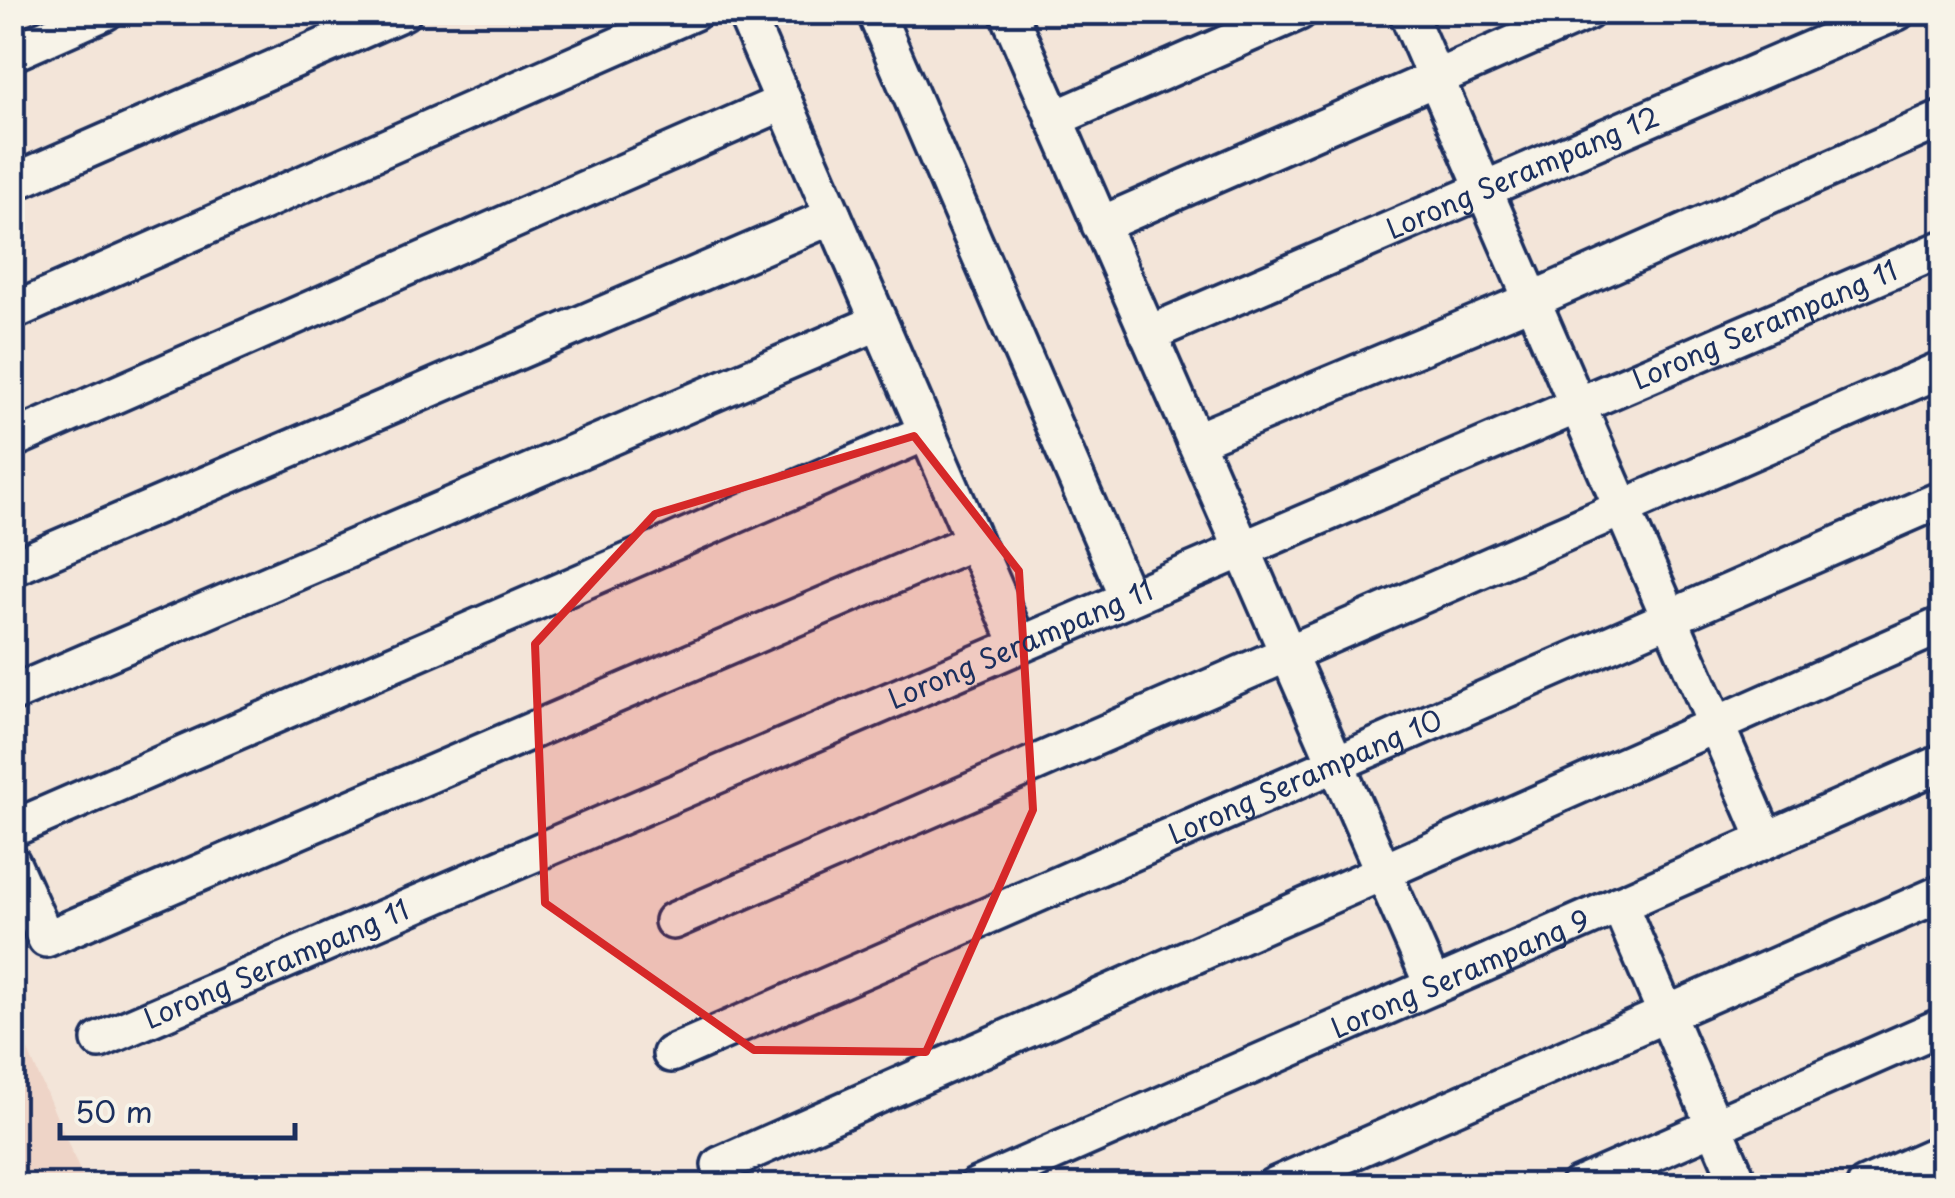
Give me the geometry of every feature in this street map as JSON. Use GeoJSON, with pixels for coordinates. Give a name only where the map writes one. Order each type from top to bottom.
{"type":"FeatureCollection","features":[{"type":"Feature","properties":{"kind":"street"},"geometry":{"type":"LineString","coordinates":[[12,52],[104,12]]}},
{"type":"Feature","properties":{"kind":"street"},"geometry":{"type":"LineString","coordinates":[[12,183],[403,12]]}},
{"type":"Feature","properties":{"kind":"street"},"geometry":{"type":"LineString","coordinates":[[12,312],[694,12]]}},
{"type":"Feature","properties":{"kind":"street"},"geometry":{"type":"LineString","coordinates":[[745,12],[1019,646]]}},
{"type":"Feature","properties":{"kind":"street"},"geometry":{"type":"LineString","coordinates":[[874,12],[1128,598]]}},
{"type":"Feature","properties":{"kind":"street"},"geometry":{"type":"LineString","coordinates":[[1008,12],[1434,986]]}},
{"type":"Feature","properties":{"kind":"street"},"geometry":{"type":"LineString","coordinates":[[1054,119],[1299,12]]}},
{"type":"Feature","properties":{"kind":"street"},"geometry":{"type":"LineString","coordinates":[[1407,12],[1766,840]]}},
{"type":"Feature","properties":{"kind":"street"},"geometry":{"type":"LineString","coordinates":[[1100,225],[1586,12]]}},
{"type":"Feature","properties":{"kind":"street","name":"Lorong Serampang 12"},"geometry":{"type":"LineString","coordinates":[[1148,334],[1896,12]]}},
{"type":"Feature","properties":{"kind":"street"},"geometry":{"type":"LineString","coordinates":[[12,440],[784,102]]}},
{"type":"Feature","properties":{"kind":"street"},"geometry":{"type":"LineString","coordinates":[[1195,442],[1532,300],[1942,119]]}},
{"type":"Feature","properties":{"kind":"street"},"geometry":{"type":"LineString","coordinates":[[12,568],[833,216]]}},
{"type":"Feature","properties":{"kind":"street","name":"Lorong Serampang 11"},"geometry":{"type":"LineString","coordinates":[[100,1040],[1942,249]]}},
{"type":"Feature","properties":{"kind":"street"},"geometry":{"type":"LineString","coordinates":[[12,694],[879,322]]}},
{"type":"Feature","properties":{"kind":"street"},"geometry":{"type":"LineString","coordinates":[[673,921],[1942,369]]}},
{"type":"Feature","properties":{"kind":"street"},"geometry":{"type":"LineString","coordinates":[[12,829],[926,432]]}},
{"type":"Feature","properties":{"kind":"street","name":"Lorong Serampang 10"},"geometry":{"type":"LineString","coordinates":[[671,1054],[1942,499]]}},
{"type":"Feature","properties":{"kind":"street"},"geometry":{"type":"LineString","coordinates":[[12,863],[46,938],[974,540]]}},
{"type":"Feature","properties":{"kind":"street"},"geometry":{"type":"LineString","coordinates":[[720,1165],[1942,625]]}},
{"type":"Feature","properties":{"kind":"street","name":"Lorong Serampang 9"},"geometry":{"type":"LineString","coordinates":[[977,1186],[1942,762]]}},
{"type":"Feature","properties":{"kind":"street"},"geometry":{"type":"LineString","coordinates":[[1274,1186],[1942,894]]}},
{"type":"Feature","properties":{"kind":"street"},"geometry":{"type":"LineString","coordinates":[[1618,904],[1740,1186]]}},
{"type":"Feature","properties":{"kind":"street"},"geometry":{"type":"LineString","coordinates":[[1578,1186],[1942,1026]]}},
{"type":"Feature","properties":{"kind":"street"},"geometry":{"type":"LineString","coordinates":[[1865,1186],[1942,1152]]}},
{"type":"Feature","properties":{"kind":"highlighted area"},"geometry":{"type":"Polygon","coordinates":[[[914,436],[1019,571],[1033,810],[926,1052],[754,1050],[545,903],[535,644],[655,514],[914,436]]]}},
{"type":"Feature","properties":{"kind":"shaded area"},"geometry":{"type":"Polygon","coordinates":[[[13,1016],[86,1185],[13,1185],[13,1016]]]}},
{"type":"Feature","properties":{"kind":"building"},"geometry":{"type":"Polygon","coordinates":[[[12,1164],[21,1186],[12,1186],[12,1164]]]}}]}
